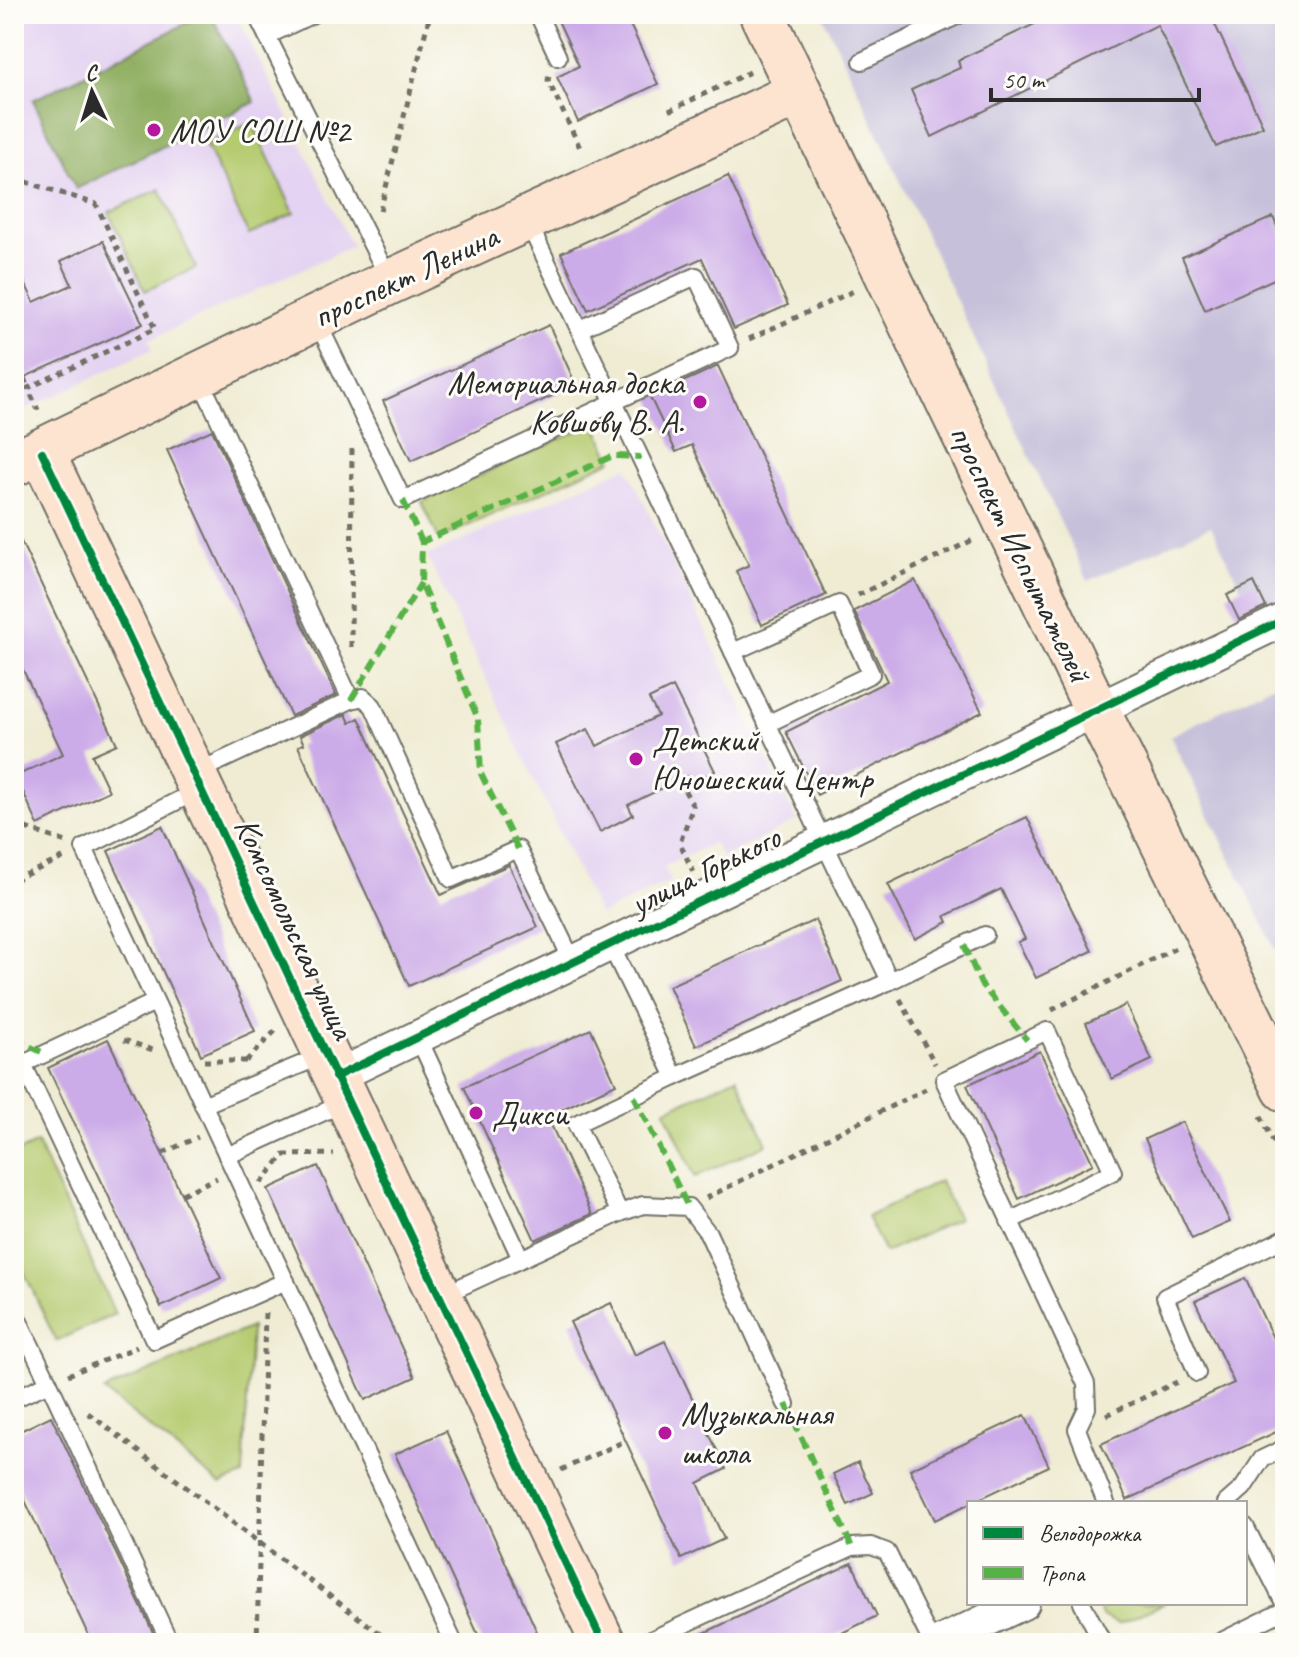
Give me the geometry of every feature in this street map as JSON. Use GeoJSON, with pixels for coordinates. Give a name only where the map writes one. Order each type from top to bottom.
{"type":"FeatureCollection","features":[{"type":"Feature","properties":{"kind":"street","name":"проспект Испытателей"},"geometry":{"type":"LineString","coordinates":[[762,14],[1096,709],[1285,1089]]}},
{"type":"Feature","properties":{"kind":"street","name":"проспект Ленина"},"geometry":{"type":"LineString","coordinates":[[31,442],[199,375],[390,282],[799,93]]}},
{"type":"Feature","properties":{"kind":"street","name":"Комсомольская улица"},"geometry":{"type":"LineString","coordinates":[[31,442],[197,781],[603,1643]]}},
{"type":"Feature","properties":{"kind":"street","name":"улица Горького"},"geometry":{"type":"LineString","coordinates":[[336,1078],[1285,619]]}},
{"type":"Feature","properties":{"kind":"street"},"geometry":{"type":"LineString","coordinates":[[939,1643],[1019,1605]]}},
{"type":"Feature","properties":{"kind":"lane"},"geometry":{"type":"LineString","coordinates":[[256,14],[390,282]]}},
{"type":"Feature","properties":{"kind":"lane"},"geometry":{"type":"LineString","coordinates":[[267,36],[313,14]]}},
{"type":"Feature","properties":{"kind":"lane"},"geometry":{"type":"LineString","coordinates":[[538,14],[558,57]]}},
{"type":"Feature","properties":{"kind":"lane"},"geometry":{"type":"LineString","coordinates":[[862,61],[961,14]]}},
{"type":"Feature","properties":{"kind":"lane"},"geometry":{"type":"LineString","coordinates":[[527,218],[890,981]]}},
{"type":"Feature","properties":{"kind":"lane"},"geometry":{"type":"LineString","coordinates":[[315,318],[403,500],[730,348],[696,276],[580,329]]}},
{"type":"Feature","properties":{"kind":"lane"},"geometry":{"type":"LineString","coordinates":[[199,375],[351,700]]}},
{"type":"Feature","properties":{"kind":"lane"},"geometry":{"type":"LineString","coordinates":[[733,652],[839,604],[871,674],[767,724]]}},
{"type":"Feature","properties":{"kind":"lane"},"geometry":{"type":"LineString","coordinates":[[454,1643],[84,848],[197,781],[351,700],[363,697],[373,706],[451,879],[518,849],[573,962]]}},
{"type":"Feature","properties":{"kind":"lane"},"geometry":{"type":"LineString","coordinates":[[620,1213],[576,1124],[985,935]]}},
{"type":"Feature","properties":{"kind":"lane"},"geometry":{"type":"LineString","coordinates":[[610,944],[675,1077]]}},
{"type":"Feature","properties":{"kind":"lane"},"geometry":{"type":"LineString","coordinates":[[155,1002],[23,1064],[154,1340],[286,1281]]}},
{"type":"Feature","properties":{"kind":"lane"},"geometry":{"type":"LineString","coordinates":[[1009,1221],[1113,1172],[1047,1031],[944,1080],[1009,1221],[1086,1384],[1087,1408],[1077,1429],[1105,1501]]}},
{"type":"Feature","properties":{"kind":"lane"},"geometry":{"type":"LineString","coordinates":[[418,1037],[521,1259]]}},
{"type":"Feature","properties":{"kind":"lane"},"geometry":{"type":"LineString","coordinates":[[203,1105],[336,1078]]}},
{"type":"Feature","properties":{"kind":"lane"},"geometry":{"type":"LineString","coordinates":[[230,1163],[336,1078]]}},
{"type":"Feature","properties":{"kind":"lane"},"geometry":{"type":"LineString","coordinates":[[439,1296],[620,1213],[643,1205],[688,1207],[708,1233],[786,1404]]}},
{"type":"Feature","properties":{"kind":"lane"},"geometry":{"type":"LineString","coordinates":[[1197,1373],[1165,1297],[1285,1238]]}},
{"type":"Feature","properties":{"kind":"lane"},"geometry":{"type":"LineString","coordinates":[[14,1311],[170,1643]]}},
{"type":"Feature","properties":{"kind":"lane"},"geometry":{"type":"LineString","coordinates":[[14,1399],[49,1383]]}},
{"type":"Feature","properties":{"kind":"lane"},"geometry":{"type":"LineString","coordinates":[[1231,1501],[1262,1459],[1285,1448]]}},
{"type":"Feature","properties":{"kind":"lane"},"geometry":{"type":"LineString","coordinates":[[1218,1643],[1285,1608],[1247,1530]]}},
{"type":"Feature","properties":{"kind":"lane"},"geometry":{"type":"LineString","coordinates":[[644,1643],[852,1547],[871,1546],[887,1552],[932,1643]]}},
{"type":"Feature","properties":{"kind":"lane"},"geometry":{"type":"LineString","coordinates":[[1083,1605],[1103,1643]]}},
{"type":"Feature","properties":{"kind":"path"},"geometry":{"type":"LineString","coordinates":[[371,243],[430,14]]}},
{"type":"Feature","properties":{"kind":"path"},"geometry":{"type":"LineString","coordinates":[[558,57],[548,80],[582,152]]}},
{"type":"Feature","properties":{"kind":"path"},"geometry":{"type":"LineString","coordinates":[[14,178],[96,204],[155,329],[28,388]]}},
{"type":"Feature","properties":{"kind":"path"},"geometry":{"type":"LineString","coordinates":[[730,348],[860,289]]}},
{"type":"Feature","properties":{"kind":"path"},"geometry":{"type":"LineString","coordinates":[[24,378],[28,388],[31,442]]}},
{"type":"Feature","properties":{"kind":"path"},"geometry":{"type":"LineString","coordinates":[[351,700],[352,394]]}},
{"type":"Feature","properties":{"kind":"path"},"geometry":{"type":"LineString","coordinates":[[839,604],[979,537]]}},
{"type":"Feature","properties":{"kind":"path"},"geometry":{"type":"LineString","coordinates":[[679,780],[693,806],[680,843],[695,877]]}},
{"type":"Feature","properties":{"kind":"path"},"geometry":{"type":"LineString","coordinates":[[14,824],[84,848]]}},
{"type":"Feature","properties":{"kind":"path"},"geometry":{"type":"LineString","coordinates":[[14,880],[84,848]]}},
{"type":"Feature","properties":{"kind":"path"},"geometry":{"type":"LineString","coordinates":[[1047,1031],[1052,1008],[1178,947]]}},
{"type":"Feature","properties":{"kind":"path"},"geometry":{"type":"LineString","coordinates":[[688,1207],[944,1080],[890,981]]}},
{"type":"Feature","properties":{"kind":"path"},"geometry":{"type":"LineString","coordinates":[[97,1030],[183,1061],[258,1061]]}},
{"type":"Feature","properties":{"kind":"path"},"geometry":{"type":"LineString","coordinates":[[163,1153],[215,1130]]}},
{"type":"Feature","properties":{"kind":"path"},"geometry":{"type":"LineString","coordinates":[[182,1194],[230,1163]]}},
{"type":"Feature","properties":{"kind":"path"},"geometry":{"type":"LineString","coordinates":[[257,1643],[266,1290]]}},
{"type":"Feature","properties":{"kind":"path"},"geometry":{"type":"LineString","coordinates":[[49,1383],[154,1340]]}},
{"type":"Feature","properties":{"kind":"path"},"geometry":{"type":"LineString","coordinates":[[1077,1429],[1197,1373]]}},
{"type":"Feature","properties":{"kind":"path"},"geometry":{"type":"LineString","coordinates":[[49,1383],[392,1643]]}},
{"type":"Feature","properties":{"kind":"path"},"geometry":{"type":"LineString","coordinates":[[550,1475],[625,1441]]}},
{"type":"Feature","properties":{"kind":"shaded area","name":"МОУ СОШ №2"},"geometry":{"type":"Polygon","coordinates":[[[14,14],[236,14],[352,246],[149,340],[153,349],[14,415],[14,14]]]}},
{"type":"Feature","properties":{"kind":"shaded area"},"geometry":{"type":"Polygon","coordinates":[[[822,14],[1285,14],[1285,659],[1273,636],[1253,634],[1245,617],[1254,582],[1241,588],[1211,526],[1088,581],[822,14]]]}},
{"type":"Feature","properties":{"kind":"shaded area"},"geometry":{"type":"Polygon","coordinates":[[[627,467],[797,821],[722,857],[714,843],[686,856],[664,867],[671,881],[599,915],[427,556],[627,467]]]}},
{"type":"Feature","properties":{"kind":"shaded area"},"geometry":{"type":"Polygon","coordinates":[[[1285,668],[1285,969],[1170,736],[1279,682],[1275,673],[1285,668]]]}},
{"type":"Feature","properties":{"kind":"green space"},"geometry":{"type":"Polygon","coordinates":[[[205,14],[211,14],[255,102],[76,189],[33,100],[205,14]]]}},
{"type":"Feature","properties":{"kind":"green space"},"geometry":{"type":"Polygon","coordinates":[[[252,122],[294,213],[249,235],[205,144],[252,122]]]}},
{"type":"Feature","properties":{"kind":"green space"},"geometry":{"type":"Polygon","coordinates":[[[160,189],[196,268],[145,291],[109,212],[160,189]]]}},
{"type":"Feature","properties":{"kind":"green space"},"geometry":{"type":"Polygon","coordinates":[[[595,423],[612,460],[439,539],[422,502],[595,423]]]}},
{"type":"Feature","properties":{"kind":"green space"},"geometry":{"type":"Polygon","coordinates":[[[737,1077],[767,1144],[695,1177],[665,1110],[737,1077]]]}},
{"type":"Feature","properties":{"kind":"green space"},"geometry":{"type":"Polygon","coordinates":[[[37,1143],[115,1314],[56,1341],[14,1250],[14,1154],[37,1143]]]}},
{"type":"Feature","properties":{"kind":"green space"},"geometry":{"type":"Polygon","coordinates":[[[940,1181],[958,1219],[885,1253],[867,1217],[940,1181]]]}},
{"type":"Feature","properties":{"kind":"green space"},"geometry":{"type":"Polygon","coordinates":[[[251,1327],[243,1475],[220,1484],[104,1391],[251,1327]]]}},
{"type":"Feature","properties":{"kind":"green space"},"geometry":{"type":"Polygon","coordinates":[[[1096,1605],[1161,1605],[1119,1624],[1102,1616],[1096,1605]]]}},
{"type":"Feature","properties":{"kind":"building"},"geometry":{"type":"Polygon","coordinates":[[[555,14],[625,14],[658,84],[578,122],[557,77],[579,66],[555,14]]]}},
{"type":"Feature","properties":{"kind":"building"},"geometry":{"type":"Polygon","coordinates":[[[1056,14],[1210,14],[1263,126],[1216,147],[1157,25],[932,137],[911,90],[960,68],[958,60],[1056,14]]]}},
{"type":"Feature","properties":{"kind":"building"},"geometry":{"type":"Polygon","coordinates":[[[728,176],[788,305],[734,329],[702,258],[588,310],[561,253],[728,176]]]}},
{"type":"Feature","properties":{"kind":"building"},"geometry":{"type":"Polygon","coordinates":[[[1273,217],[1285,244],[1285,274],[1205,310],[1182,257],[1273,217]]]}},
{"type":"Feature","properties":{"kind":"building"},"geometry":{"type":"Polygon","coordinates":[[[103,241],[143,324],[14,382],[14,260],[34,302],[72,285],[61,261],[103,241]]]}},
{"type":"Feature","properties":{"kind":"building"},"geometry":{"type":"Polygon","coordinates":[[[549,325],[576,385],[411,461],[383,401],[549,325]]]}},
{"type":"Feature","properties":{"kind":"building"},"geometry":{"type":"Polygon","coordinates":[[[718,366],[826,595],[762,625],[736,571],[749,565],[692,445],[676,452],[650,397],[718,366]]]}},
{"type":"Feature","properties":{"kind":"building"},"geometry":{"type":"Polygon","coordinates":[[[212,430],[336,695],[291,716],[167,450],[212,430]]]}},
{"type":"Feature","properties":{"kind":"building"},"geometry":{"type":"Polygon","coordinates":[[[14,527],[117,744],[92,755],[109,791],[38,825],[16,776],[63,754],[14,651],[14,527]]]}},
{"type":"Feature","properties":{"kind":"building"},"geometry":{"type":"Polygon","coordinates":[[[915,580],[982,712],[817,795],[786,732],[887,681],[854,611],[915,580]]]}},
{"type":"Feature","properties":{"kind":"building"},"geometry":{"type":"Polygon","coordinates":[[[1254,582],[1266,607],[1239,620],[1227,595],[1254,582]]]}},
{"type":"Feature","properties":{"kind":"building","name":"Детский Юношеский Центр"},"geometry":{"type":"Polygon","coordinates":[[[673,687],[715,771],[691,783],[687,776],[628,805],[633,815],[600,832],[556,744],[588,729],[597,746],[658,716],[649,699],[673,687]]]}},
{"type":"Feature","properties":{"kind":"building"},"geometry":{"type":"Polygon","coordinates":[[[346,714],[350,723],[359,718],[441,895],[509,865],[538,927],[409,986],[298,746],[304,744],[300,736],[346,714]]]}},
{"type":"Feature","properties":{"kind":"building"},"geometry":{"type":"Polygon","coordinates":[[[1027,817],[1092,951],[1036,978],[1018,942],[1025,939],[1001,889],[945,916],[948,922],[915,939],[888,884],[1027,817]]]}},
{"type":"Feature","properties":{"kind":"building"},"geometry":{"type":"Polygon","coordinates":[[[162,826],[255,1031],[201,1055],[108,851],[162,826]]]}},
{"type":"Feature","properties":{"kind":"building"},"geometry":{"type":"Polygon","coordinates":[[[815,920],[842,981],[696,1046],[669,986],[815,920]]]}},
{"type":"Feature","properties":{"kind":"building"},"geometry":{"type":"Polygon","coordinates":[[[1126,1005],[1152,1060],[1112,1079],[1086,1023],[1126,1005]]]}},
{"type":"Feature","properties":{"kind":"building"},"geometry":{"type":"Polygon","coordinates":[[[591,1029],[616,1084],[547,1116],[592,1214],[535,1240],[464,1087],[591,1029]]]}},
{"type":"Feature","properties":{"kind":"building"},"geometry":{"type":"Polygon","coordinates":[[[108,1039],[221,1278],[161,1307],[48,1068],[108,1039]]]}},
{"type":"Feature","properties":{"kind":"building"},"geometry":{"type":"Polygon","coordinates":[[[1040,1051],[1093,1164],[1019,1199],[967,1085],[1040,1051]]]}},
{"type":"Feature","properties":{"kind":"building"},"geometry":{"type":"Polygon","coordinates":[[[1182,1122],[1230,1222],[1192,1239],[1145,1139],[1182,1122]]]}},
{"type":"Feature","properties":{"kind":"building"},"geometry":{"type":"Polygon","coordinates":[[[318,1166],[415,1377],[365,1400],[268,1189],[318,1166]]]}},
{"type":"Feature","properties":{"kind":"building"},"geometry":{"type":"Polygon","coordinates":[[[1245,1278],[1285,1364],[1285,1428],[1127,1500],[1101,1444],[1234,1383],[1195,1301],[1245,1278]]]}},
{"type":"Feature","properties":{"kind":"building","name":"Музыкальная школа"},"geometry":{"type":"Polygon","coordinates":[[[611,1303],[635,1355],[665,1341],[726,1469],[698,1483],[724,1539],[681,1559],[570,1322],[611,1303]]]}},
{"type":"Feature","properties":{"kind":"building"},"geometry":{"type":"Polygon","coordinates":[[[1025,1415],[1049,1466],[975,1501],[967,1501],[967,1505],[935,1520],[910,1469],[1025,1415]]]}},
{"type":"Feature","properties":{"kind":"building"},"geometry":{"type":"Polygon","coordinates":[[[51,1416],[158,1643],[92,1643],[14,1477],[14,1434],[51,1416]]]}},
{"type":"Feature","properties":{"kind":"building"},"geometry":{"type":"Polygon","coordinates":[[[446,1431],[542,1643],[482,1643],[395,1454],[446,1431]]]}},
{"type":"Feature","properties":{"kind":"building"},"geometry":{"type":"Polygon","coordinates":[[[858,1462],[873,1493],[848,1505],[833,1474],[858,1462]]]}},
{"type":"Feature","properties":{"kind":"building"},"geometry":{"type":"Polygon","coordinates":[[[852,1563],[877,1616],[821,1643],[683,1643],[852,1563]]]}},
{"type":"Feature","properties":{"kind":"marked path"},"geometry":{"type":"LineString","coordinates":[[518,849],[481,774],[478,719],[421,583],[422,542],[613,456],[641,457]]}},
{"type":"Feature","properties":{"kind":"marked path"},"geometry":{"type":"LineString","coordinates":[[403,500],[422,542]]}},
{"type":"Feature","properties":{"kind":"marked path"},"geometry":{"type":"LineString","coordinates":[[351,700],[421,583]]}},
{"type":"Feature","properties":{"kind":"marked path"},"geometry":{"type":"LineString","coordinates":[[964,945],[981,984],[1027,1040]]}},
{"type":"Feature","properties":{"kind":"marked path"},"geometry":{"type":"LineString","coordinates":[[14,1039],[46,1054]]}},
{"type":"Feature","properties":{"kind":"marked path"},"geometry":{"type":"LineString","coordinates":[[634,1096],[688,1207]]}},
{"type":"Feature","properties":{"kind":"marked path"},"geometry":{"type":"LineString","coordinates":[[786,1404],[852,1547]]}},
{"type":"Feature","properties":{"kind":"cycle path"},"geometry":{"type":"LineString","coordinates":[[42,452],[603,1643]]}},
{"type":"Feature","properties":{"kind":"cycle path"},"geometry":{"type":"LineString","coordinates":[[335,1077],[1285,619]]}},
{"type":"Feature","properties":{"kind":"place","name":"МОУ СОШ №2"},"geometry":{"type":"Point","coordinates":[154,130]}},
{"type":"Feature","properties":{"kind":"place","name":"Мемориальная доска Ковшову В. А."},"geometry":{"type":"Point","coordinates":[700,402]}},
{"type":"Feature","properties":{"kind":"place","name":"Детский Юношеский Центр"},"geometry":{"type":"Point","coordinates":[636,759]}},
{"type":"Feature","properties":{"kind":"place","name":"Дикси"},"geometry":{"type":"Point","coordinates":[476,1113]}},
{"type":"Feature","properties":{"kind":"place","name":"Музыкальная школа"},"geometry":{"type":"Point","coordinates":[665,1433]}}]}
